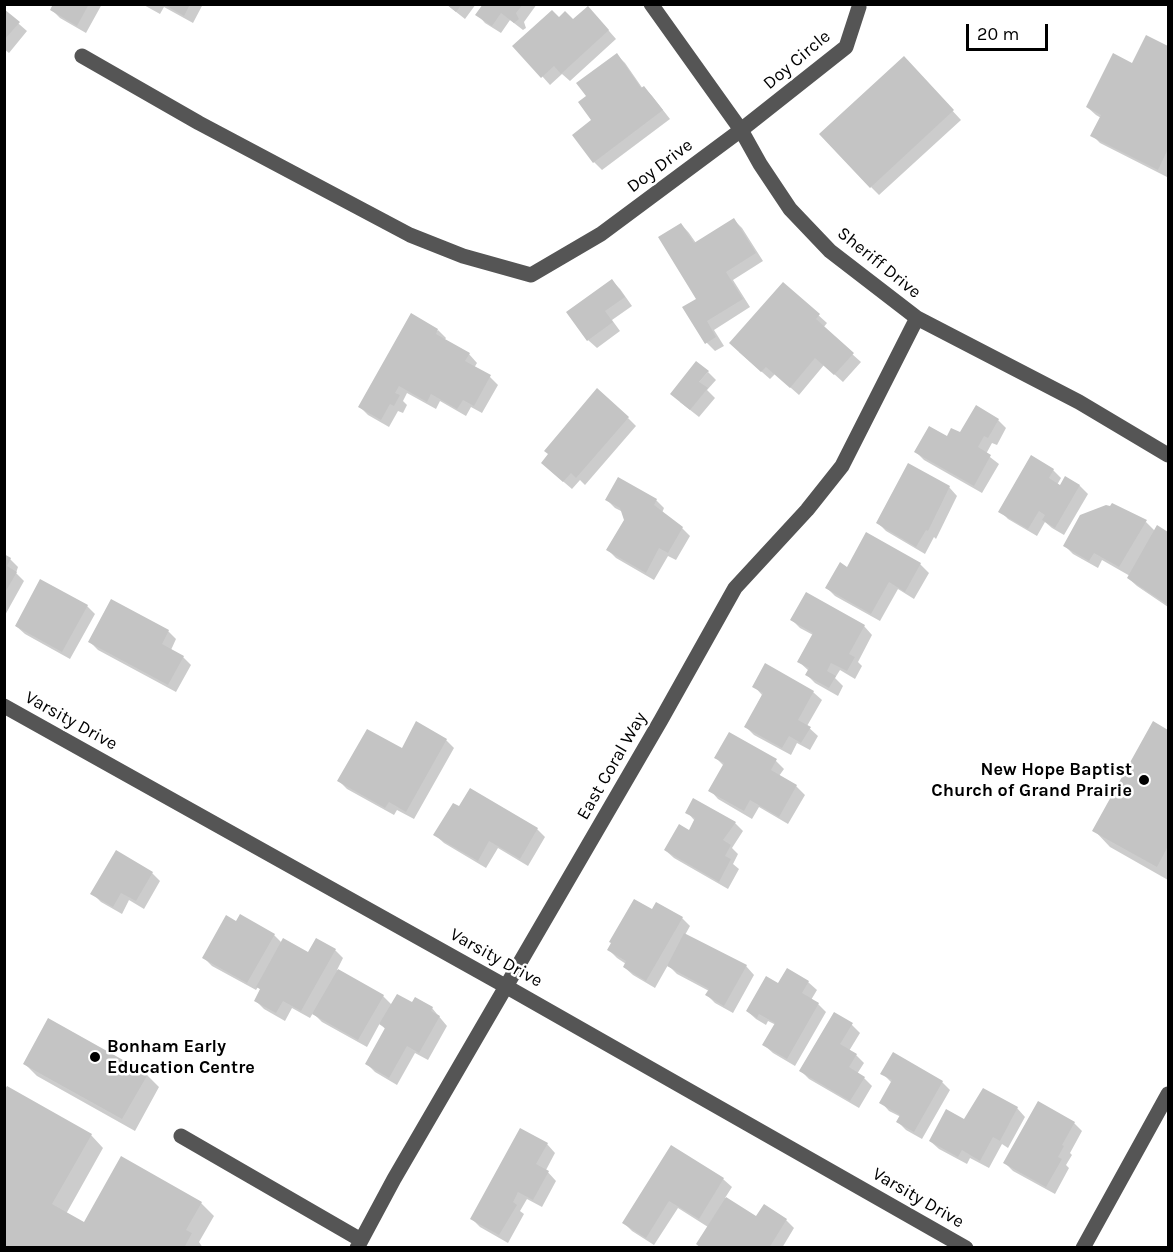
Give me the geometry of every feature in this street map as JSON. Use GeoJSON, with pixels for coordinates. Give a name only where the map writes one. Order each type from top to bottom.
{"type":"FeatureCollection","features":[{"type":"Feature","properties":{"kind":"street","name":"Sheriff Drive"},"geometry":{"type":"LineString","coordinates":[[651,4],[741,130],[790,209],[830,251],[917,318],[1079,402],[1168,455]]}},
{"type":"Feature","properties":{"kind":"street","name":"Doy Circle"},"geometry":{"type":"LineString","coordinates":[[741,130],[846,47],[859,7]]}},
{"type":"Feature","properties":{"kind":"street","name":"Doy Drive"},"geometry":{"type":"LineString","coordinates":[[82,56],[199,123],[401,230],[463,256],[531,275],[601,234],[741,130]]}},
{"type":"Feature","properties":{"kind":"street","name":"East Coral Way"},"geometry":{"type":"LineString","coordinates":[[359,1244],[394,1179],[507,987],[735,588],[807,510],[842,466],[917,318]]}},
{"type":"Feature","properties":{"kind":"street","name":"Varsity Drive"},"geometry":{"type":"LineString","coordinates":[[4,706],[507,987],[966,1248]]}},
{"type":"Feature","properties":{"kind":"street"},"geometry":{"type":"LineString","coordinates":[[1083,1248],[1168,1094]]}},
{"type":"Feature","properties":{"kind":"street"},"geometry":{"type":"LineString","coordinates":[[181,1136],[359,1244]]}},
{"type":"Feature","properties":{"kind":"building"},"geometry":{"type":"Polygon","coordinates":[[[53,4],[89,4],[77,26],[50,10],[53,4]]]}},
{"type":"Feature","properties":{"kind":"building"},"geometry":{"type":"Polygon","coordinates":[[[163,4],[190,4],[184,16],[163,4]]]}},
{"type":"Feature","properties":{"kind":"building"},"geometry":{"type":"Polygon","coordinates":[[[446,4],[462,4],[456,12],[446,4]]]}},
{"type":"Feature","properties":{"kind":"building"},"geometry":{"type":"Polygon","coordinates":[[[483,4],[523,4],[516,13],[519,19],[514,23],[501,13],[492,26],[475,15],[483,4]]]}},
{"type":"Feature","properties":{"kind":"building"},"geometry":{"type":"Polygon","coordinates":[[[588,6],[609,30],[561,74],[554,66],[541,78],[512,46],[552,10],[559,17],[565,11],[573,19],[588,6]]]}},
{"type":"Feature","properties":{"kind":"building"},"geometry":{"type":"Polygon","coordinates":[[[4,9],[20,22],[4,40],[4,9]]]}},
{"type":"Feature","properties":{"kind":"building"},"geometry":{"type":"Polygon","coordinates":[[[1146,35],[1168,46],[1168,149],[1158,170],[1090,136],[1101,115],[1086,107],[1113,53],[1132,63],[1146,35]]]}},
{"type":"Feature","properties":{"kind":"building"},"geometry":{"type":"Polygon","coordinates":[[[617,53],[641,88],[644,86],[663,110],[593,163],[572,135],[591,120],[578,102],[586,96],[576,83],[617,53]]]}},
{"type":"Feature","properties":{"kind":"building"},"geometry":{"type":"Polygon","coordinates":[[[904,56],[954,110],[870,188],[819,134],[904,56]]]}},
{"type":"Feature","properties":{"kind":"building"},"geometry":{"type":"Polygon","coordinates":[[[734,218],[756,253],[726,272],[743,299],[707,321],[716,337],[705,344],[682,307],[696,299],[658,237],[681,223],[694,243],[734,218]]]}},
{"type":"Feature","properties":{"kind":"building"},"geometry":{"type":"Polygon","coordinates":[[[612,279],[625,297],[605,311],[613,322],[587,341],[566,312],[612,279]]]}},
{"type":"Feature","properties":{"kind":"building"},"geometry":{"type":"Polygon","coordinates":[[[783,282],[820,314],[816,319],[854,353],[834,375],[815,358],[790,388],[766,367],[761,372],[729,343],[783,282]]]}},
{"type":"Feature","properties":{"kind":"building"},"geometry":{"type":"Polygon","coordinates":[[[411,313],[438,329],[436,334],[470,353],[465,361],[491,375],[474,406],[463,400],[457,409],[431,394],[427,402],[399,386],[395,393],[400,395],[394,406],[390,404],[381,420],[358,407],[411,313]]]}},
{"type":"Feature","properties":{"kind":"building"},"geometry":{"type":"Polygon","coordinates":[[[696,361],[709,371],[699,382],[708,388],[690,410],[670,394],[696,361]]]}},
{"type":"Feature","properties":{"kind":"building"},"geometry":{"type":"Polygon","coordinates":[[[597,388],[629,417],[576,478],[571,473],[563,482],[541,463],[548,454],[544,451],[597,388]]]}},
{"type":"Feature","properties":{"kind":"building"},"geometry":{"type":"Polygon","coordinates":[[[976,405],[999,419],[988,438],[984,436],[978,447],[991,455],[974,486],[914,452],[929,426],[947,436],[951,428],[960,432],[976,405]]]}},
{"type":"Feature","properties":{"kind":"building"},"geometry":{"type":"Polygon","coordinates":[[[1031,455],[1054,469],[1049,478],[1060,485],[1065,476],[1080,485],[1055,528],[1042,520],[1045,515],[1039,511],[1028,529],[998,512],[1031,455]]]}},
{"type":"Feature","properties":{"kind":"building"},"geometry":{"type":"Polygon","coordinates":[[[908,463],[950,486],[928,531],[926,530],[916,547],[876,523],[908,463]]]}},
{"type":"Feature","properties":{"kind":"building"},"geometry":{"type":"Polygon","coordinates":[[[618,477],[657,499],[654,505],[683,527],[668,553],[659,548],[646,573],[606,550],[624,520],[620,508],[605,500],[618,477]]]}},
{"type":"Feature","properties":{"kind":"building"},"geometry":{"type":"Polygon","coordinates":[[[1112,503],[1147,520],[1119,567],[1094,553],[1089,561],[1063,546],[1080,515],[1106,505],[1110,506],[1112,503]]]}},
{"type":"Feature","properties":{"kind":"building"},"geometry":{"type":"Polygon","coordinates":[[[1157,525],[1168,532],[1168,605],[1127,578],[1157,525]]]}},
{"type":"Feature","properties":{"kind":"building"},"geometry":{"type":"Polygon","coordinates":[[[866,532],[921,563],[905,592],[889,582],[871,614],[825,588],[840,562],[847,567],[866,532]]]}},
{"type":"Feature","properties":{"kind":"building"},"geometry":{"type":"Polygon","coordinates":[[[4,554],[11,558],[7,566],[17,572],[4,594],[4,554]]]}},
{"type":"Feature","properties":{"kind":"building"},"geometry":{"type":"Polygon","coordinates":[[[40,579],[88,605],[62,652],[15,626],[40,579]]]}},
{"type":"Feature","properties":{"kind":"building"},"geometry":{"type":"Polygon","coordinates":[[[806,592],[865,625],[849,654],[855,657],[847,671],[831,663],[827,671],[836,676],[829,688],[805,675],[809,668],[797,662],[813,633],[790,620],[806,592]]]}},
{"type":"Feature","properties":{"kind":"building"},"geometry":{"type":"Polygon","coordinates":[[[111,599],[169,630],[162,644],[184,656],[168,685],[88,642],[111,599]]]}},
{"type":"Feature","properties":{"kind":"building"},"geometry":{"type":"Polygon","coordinates":[[[765,663],[814,691],[798,720],[811,727],[801,743],[789,736],[782,748],[744,727],[763,693],[752,687],[765,663]]]}},
{"type":"Feature","properties":{"kind":"building"},"geometry":{"type":"Polygon","coordinates":[[[416,721],[447,739],[406,812],[389,802],[385,808],[337,781],[367,729],[402,748],[416,721]]]}},
{"type":"Feature","properties":{"kind":"building","name":"New Hope Baptist Church of Grand Prairie"},"geometry":{"type":"Polygon","coordinates":[[[1153,721],[1168,730],[1168,846],[1157,867],[1092,831],[1153,721]]]}},
{"type":"Feature","properties":{"kind":"building"},"geometry":{"type":"Polygon","coordinates":[[[729,732],[777,759],[771,770],[797,785],[779,817],[750,800],[744,811],[708,791],[724,763],[714,758],[729,732]]]}},
{"type":"Feature","properties":{"kind":"building"},"geometry":{"type":"Polygon","coordinates":[[[470,788],[538,828],[520,859],[489,841],[478,861],[433,835],[453,803],[459,806],[470,788]]]}},
{"type":"Feature","properties":{"kind":"building"},"geometry":{"type":"Polygon","coordinates":[[[693,798],[736,822],[723,840],[731,845],[725,856],[731,859],[719,882],[664,850],[679,824],[689,830],[695,818],[685,813],[693,798]]]}},
{"type":"Feature","properties":{"kind":"building"},"geometry":{"type":"Polygon","coordinates":[[[116,850],[153,872],[136,901],[121,893],[113,907],[90,894],[116,850]]]}},
{"type":"Feature","properties":{"kind":"building"},"geometry":{"type":"Polygon","coordinates":[[[634,899],[652,909],[656,902],[683,917],[646,981],[623,967],[626,961],[607,950],[611,943],[609,942],[634,899]]]}},
{"type":"Feature","properties":{"kind":"building"},"geometry":{"type":"Polygon","coordinates":[[[240,914],[275,934],[247,983],[202,958],[226,915],[236,921],[240,914]]]}},
{"type":"Feature","properties":{"kind":"building"},"geometry":{"type":"Polygon","coordinates":[[[684,933],[747,965],[724,1006],[705,995],[709,989],[667,966],[684,933]]]}},
{"type":"Feature","properties":{"kind":"building"},"geometry":{"type":"Polygon","coordinates":[[[283,938],[308,952],[316,938],[336,949],[301,1011],[283,1001],[276,1013],[254,1001],[260,989],[256,987],[283,938]]]}},
{"type":"Feature","properties":{"kind":"building"},"geometry":{"type":"Polygon","coordinates":[[[787,968],[809,981],[802,993],[819,1003],[787,1059],[762,1045],[775,1023],[759,1014],[757,1018],[746,1011],[766,976],[778,983],[787,968]]]}},
{"type":"Feature","properties":{"kind":"building"},"geometry":{"type":"Polygon","coordinates":[[[338,969],[384,995],[358,1040],[312,1014],[338,969]]]}},
{"type":"Feature","properties":{"kind":"building"},"geometry":{"type":"Polygon","coordinates":[[[397,994],[412,1002],[415,997],[433,1007],[431,1011],[440,1016],[419,1053],[407,1046],[389,1078],[365,1064],[385,1028],[379,1024],[397,994]]]}},
{"type":"Feature","properties":{"kind":"building"},"geometry":{"type":"Polygon","coordinates":[[[834,1012],[853,1023],[840,1044],[857,1054],[849,1067],[865,1077],[850,1101],[799,1071],[834,1012]]]}},
{"type":"Feature","properties":{"kind":"building"},"geometry":{"type":"Polygon","coordinates":[[[48,1018],[148,1074],[122,1119],[23,1064],[48,1018]]]}},
{"type":"Feature","properties":{"kind":"building"},"geometry":{"type":"Polygon","coordinates":[[[893,1052],[943,1081],[914,1132],[896,1122],[900,1115],[879,1103],[892,1080],[880,1074],[893,1052]]]}},
{"type":"Feature","properties":{"kind":"building"},"geometry":{"type":"Polygon","coordinates":[[[7,1086],[92,1134],[52,1204],[84,1222],[121,1156],[202,1202],[186,1230],[192,1233],[184,1248],[4,1248],[4,1091],[7,1086]]]}},
{"type":"Feature","properties":{"kind":"building"},"geometry":{"type":"Polygon","coordinates":[[[983,1088],[1018,1107],[1000,1141],[993,1137],[980,1161],[962,1150],[958,1157],[929,1141],[946,1109],[964,1119],[983,1088]]]}},
{"type":"Feature","properties":{"kind":"building"},"geometry":{"type":"Polygon","coordinates":[[[1038,1101],[1075,1122],[1062,1145],[1064,1146],[1058,1157],[1062,1159],[1046,1187],[1003,1163],[1038,1101]]]}},
{"type":"Feature","properties":{"kind":"building"},"geometry":{"type":"Polygon","coordinates":[[[520,1128],[548,1143],[536,1164],[549,1171],[533,1200],[518,1192],[513,1202],[517,1205],[499,1235],[470,1219],[520,1128]]]}},
{"type":"Feature","properties":{"kind":"building"},"geometry":{"type":"Polygon","coordinates":[[[671,1145],[724,1178],[699,1219],[669,1201],[646,1238],[622,1223],[671,1145]]]}},
{"type":"Feature","properties":{"kind":"building"},"geometry":{"type":"Polygon","coordinates":[[[726,1197],[756,1216],[764,1204],[787,1219],[769,1248],[701,1248],[696,1244],[726,1197]]]}},
{"type":"Feature","properties":{"kind":"place","name":"New Hope Baptist Church of Grand Prairie"},"geometry":{"type":"Point","coordinates":[1144,780]}},
{"type":"Feature","properties":{"kind":"place","name":"Bonham Early Education Centre"},"geometry":{"type":"Point","coordinates":[95,1057]}}]}
